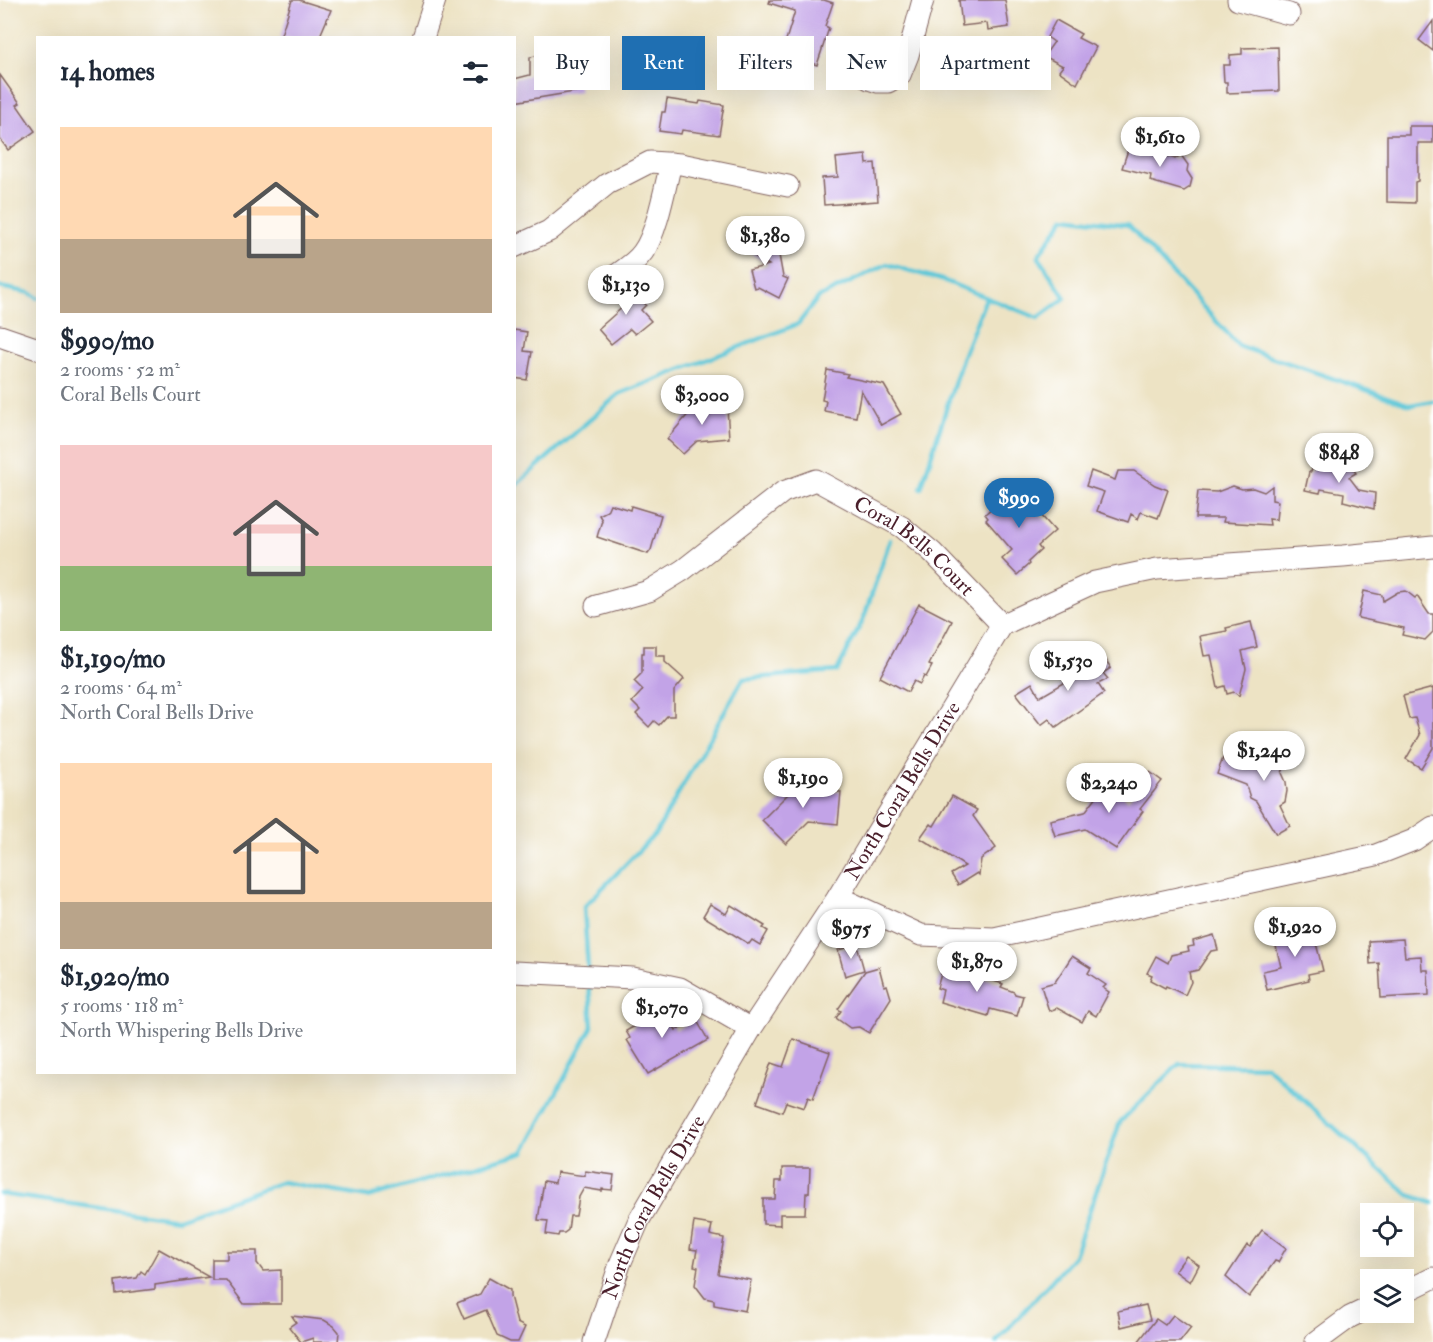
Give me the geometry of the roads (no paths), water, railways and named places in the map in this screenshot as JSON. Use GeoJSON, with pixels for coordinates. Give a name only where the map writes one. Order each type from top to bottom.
{"type":"FeatureCollection","features":[{"type":"Feature","properties":{"kind":"street"},"geometry":{"type":"LineString","coordinates":[[424,36],[435,0]]}},
{"type":"Feature","properties":{"kind":"street"},"geometry":{"type":"LineString","coordinates":[[908,55],[923,0]]}},
{"type":"Feature","properties":{"kind":"street"},"geometry":{"type":"LineString","coordinates":[[1238,0],[1289,14]]}},
{"type":"Feature","properties":{"kind":"street"},"geometry":{"type":"LineString","coordinates":[[516,246],[549,231],[607,184],[650,162],[681,164],[788,186]]}},
{"type":"Feature","properties":{"kind":"street"},"geometry":{"type":"LineString","coordinates":[[615,276],[632,264],[644,251],[661,206],[670,163]]}},
{"type":"Feature","properties":{"kind":"street"},"geometry":{"type":"LineString","coordinates":[[0,336],[36,348]]}},
{"type":"Feature","properties":{"kind":"street","name":"Coral Bells Court"},"geometry":{"type":"LineString","coordinates":[[596,606],[649,591],[683,570],[783,492],[816,480],[902,527],[932,552],[1002,625]]}},
{"type":"Feature","properties":{"kind":"street"},"geometry":{"type":"LineString","coordinates":[[1002,625],[1095,582],[1156,569],[1343,556],[1433,547]]}},
{"type":"Feature","properties":{"kind":"street","name":"North Coral Bells Drive"},"geometry":{"type":"LineString","coordinates":[[594,1342],[620,1264],[639,1220],[751,1029],[838,897],[1002,625]]}},
{"type":"Feature","properties":{"kind":"street"},"geometry":{"type":"LineString","coordinates":[[838,897],[921,935],[994,939],[1376,855],[1414,840],[1433,827]]}},
{"type":"Feature","properties":{"kind":"street"},"geometry":{"type":"LineString","coordinates":[[516,972],[633,978],[681,988],[751,1029]]}},
{"type":"Feature","properties":{"kind":"street"},"geometry":{"type":"LineString","coordinates":[[1414,1287],[1433,1278]]}},
{"type":"Feature","properties":{"kind":"street"},"geometry":{"type":"LineString","coordinates":[[1316,1342],[1360,1312]]}},
{"type":"Feature","properties":{"kind":"waterway"},"geometry":{"type":"LineString","coordinates":[[516,485],[619,394],[798,324],[818,298],[887,264],[945,281],[1038,318],[1065,298],[1038,256],[1065,217],[1128,225],[1239,346],[1410,405],[1433,401]]}},
{"type":"Feature","properties":{"kind":"waterway"},"geometry":{"type":"LineString","coordinates":[[0,287],[30,293],[36,297]]}},
{"type":"Feature","properties":{"kind":"waterway"},"geometry":{"type":"LineString","coordinates":[[921,488],[962,359],[986,298]]}},
{"type":"Feature","properties":{"kind":"waterway"},"geometry":{"type":"LineString","coordinates":[[588,969],[584,907],[656,833],[743,679],[837,671],[863,620],[890,540]]}},
{"type":"Feature","properties":{"kind":"waterway"},"geometry":{"type":"LineString","coordinates":[[0,1194],[178,1219],[282,1182],[367,1197],[524,1152],[592,1027],[589,983]]}},
{"type":"Feature","properties":{"kind":"waterway"},"geometry":{"type":"LineString","coordinates":[[996,1342],[1074,1256],[1120,1122],[1179,1064],[1266,1066],[1409,1195],[1433,1203]]}}]}
